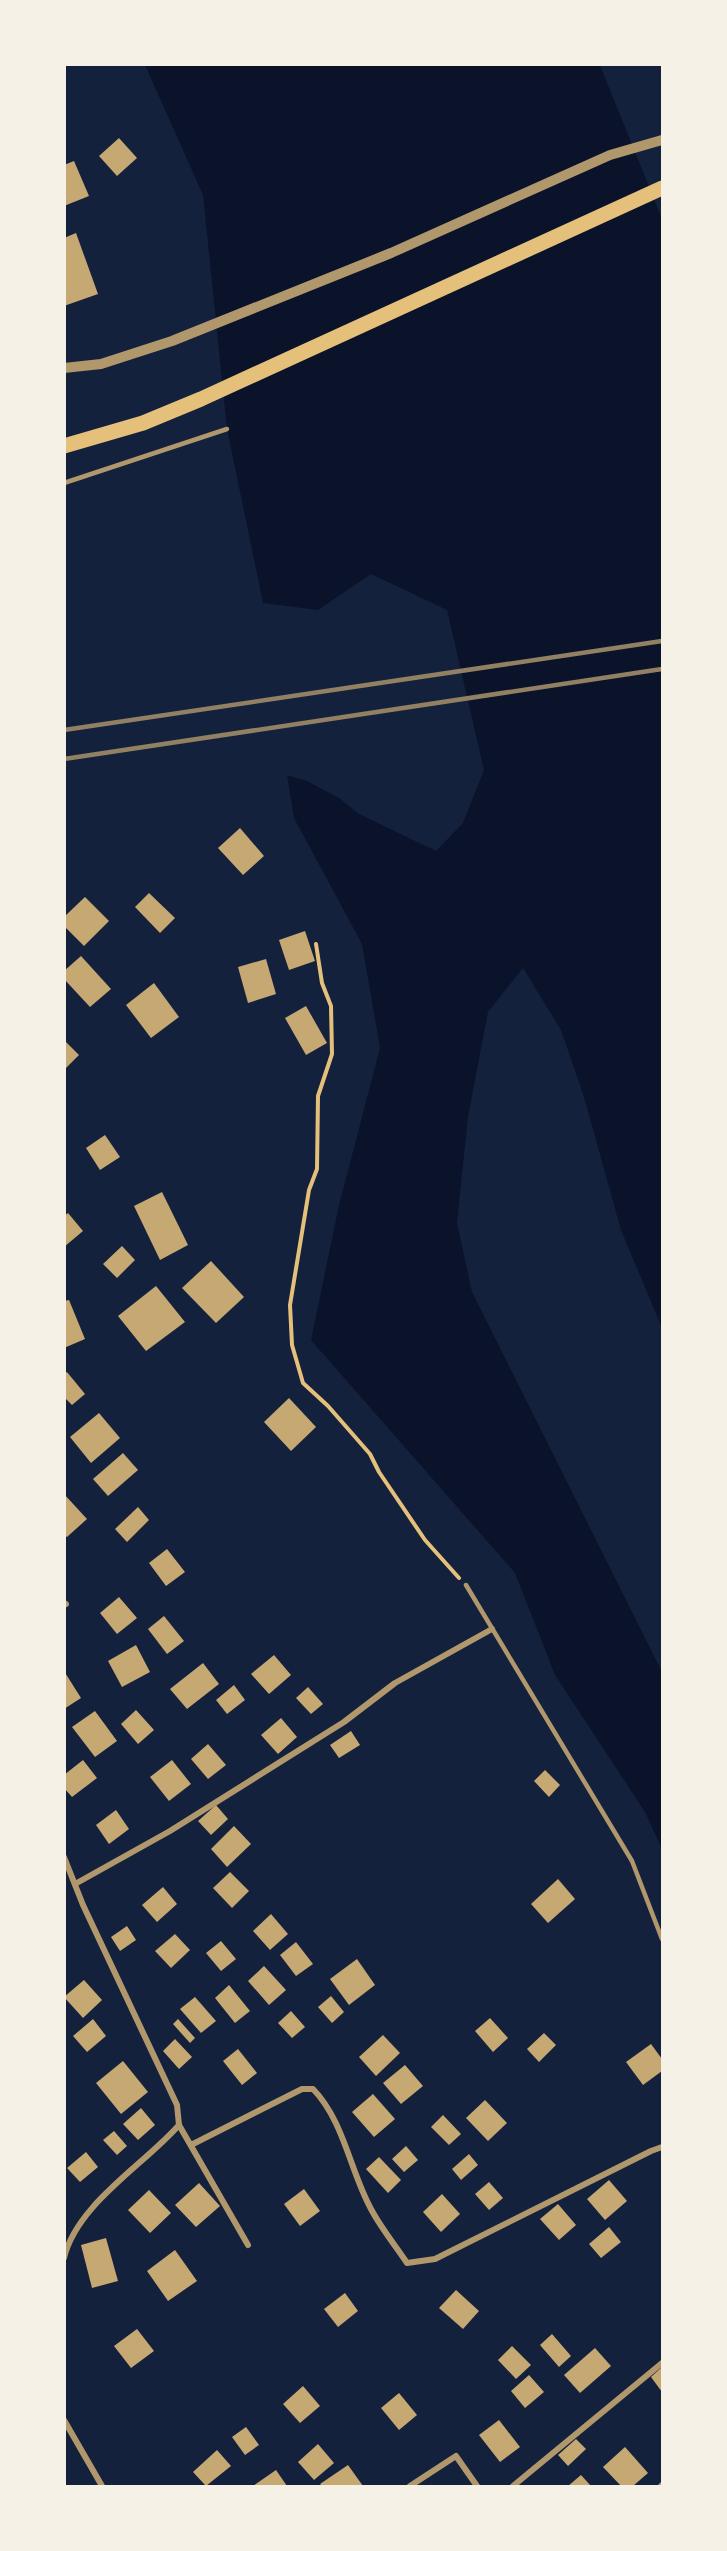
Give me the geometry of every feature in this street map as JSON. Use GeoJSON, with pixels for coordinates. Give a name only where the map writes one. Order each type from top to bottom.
{"type":"FeatureCollection","features":[{"type":"Feature","properties":{"kind":"main road"},"geometry":{"type":"LineString","coordinates":[[64,446],[142,423],[201,399],[663,188]]}},
{"type":"Feature","properties":{"kind":"street"},"geometry":{"type":"LineString","coordinates":[[64,368],[101,364],[172,341],[391,253],[610,155],[660,140]]}},
{"type":"Feature","properties":{"kind":"street"},"geometry":{"type":"LineString","coordinates":[[75,1884],[170,1831],[344,1722],[395,1683],[492,1629]]}},
{"type":"Feature","properties":{"kind":"street"},"geometry":{"type":"LineString","coordinates":[[64,1857],[177,2105],[179,2126],[248,2245]]}},
{"type":"Feature","properties":{"kind":"street"},"geometry":{"type":"LineString","coordinates":[[191,2145],[303,2089],[313,2089],[322,2098],[334,2122],[371,2209],[407,2263],[435,2259],[663,2147]]}},
{"type":"Feature","properties":{"kind":"street"},"geometry":{"type":"LineString","coordinates":[[64,2258],[68,2244],[105,2195],[179,2126]]}},
{"type":"Feature","properties":{"kind":"street"},"geometry":{"type":"LineString","coordinates":[[513,2487],[663,2363]]}},
{"type":"Feature","properties":{"kind":"street"},"geometry":{"type":"LineString","coordinates":[[64,2420],[102,2487]]}},
{"type":"Feature","properties":{"kind":"street"},"geometry":{"type":"LineString","coordinates":[[410,2487],[456,2456],[477,2487]]}},
{"type":"Feature","properties":{"kind":"lane"},"geometry":{"type":"LineString","coordinates":[[64,483],[226,429]]}},
{"type":"Feature","properties":{"kind":"lane"},"geometry":{"type":"LineString","coordinates":[[466,1585],[632,1861],[663,1939]]}},
{"type":"Feature","properties":{"kind":"path"},"geometry":{"type":"LineString","coordinates":[[316,944],[322,983],[331,1006],[332,1054],[318,1096],[317,1169],[309,1190],[290,1305],[292,1345],[303,1383],[328,1406],[370,1454],[379,1472],[425,1540],[466,1585]]}},
{"type":"Feature","properties":{"kind":"water"},"geometry":{"type":"Polygon","coordinates":[[[145,65],[600,65],[662,219],[662,1328],[621,1230],[584,1097],[561,1030],[523,968],[488,1012],[468,1117],[457,1223],[472,1292],[662,1672],[662,1849],[645,1812],[555,1675],[515,1573],[311,1340],[339,1205],[380,1048],[362,944],[294,818],[287,775],[307,781],[339,798],[359,814],[436,851],[463,823],[484,770],[447,610],[371,574],[318,610],[263,603],[227,429],[203,195],[145,65]]]}},
{"type":"Feature","properties":{"kind":"building"},"geometry":{"type":"Polygon","coordinates":[[[119,138],[137,158],[117,176],[99,156],[119,138]]]}},
{"type":"Feature","properties":{"kind":"building"},"geometry":{"type":"Polygon","coordinates":[[[74,161],[89,196],[64,206],[64,165],[74,161]]]}},
{"type":"Feature","properties":{"kind":"building"},"geometry":{"type":"Polygon","coordinates":[[[76,233],[98,294],[64,306],[64,238],[76,233]]]}},
{"type":"Feature","properties":{"kind":"building"},"geometry":{"type":"Polygon","coordinates":[[[240,828],[264,856],[243,875],[218,848],[240,828]]]}},
{"type":"Feature","properties":{"kind":"building"},"geometry":{"type":"Polygon","coordinates":[[[149,893],[175,918],[160,933],[135,907],[149,893]]]}},
{"type":"Feature","properties":{"kind":"building"},"geometry":{"type":"Polygon","coordinates":[[[85,897],[109,921],[84,946],[64,926],[64,917],[85,897]]]}},
{"type":"Feature","properties":{"kind":"building"},"geometry":{"type":"Polygon","coordinates":[[[305,931],[315,961],[289,970],[279,940],[305,931]]]}},
{"type":"Feature","properties":{"kind":"building"},"geometry":{"type":"Polygon","coordinates":[[[81,956],[111,989],[90,1007],[64,979],[64,971],[81,956]]]}},
{"type":"Feature","properties":{"kind":"building"},"geometry":{"type":"Polygon","coordinates":[[[266,959],[276,994],[248,1003],[238,967],[266,959]]]}},
{"type":"Feature","properties":{"kind":"building"},"geometry":{"type":"Polygon","coordinates":[[[154,983],[179,1017],[151,1038],[126,1005],[154,983]]]}},
{"type":"Feature","properties":{"kind":"building"},"geometry":{"type":"Polygon","coordinates":[[[306,1006],[327,1043],[306,1055],[285,1018],[306,1006]]]}},
{"type":"Feature","properties":{"kind":"building"},"geometry":{"type":"Polygon","coordinates":[[[64,1040],[79,1055],[64,1070],[64,1040]]]}},
{"type":"Feature","properties":{"kind":"building"},"geometry":{"type":"Polygon","coordinates":[[[105,1135],[120,1157],[100,1170],[86,1148],[105,1135]]]}},
{"type":"Feature","properties":{"kind":"building"},"geometry":{"type":"Polygon","coordinates":[[[162,1192],[188,1245],[160,1260],[134,1206],[162,1192]]]}},
{"type":"Feature","properties":{"kind":"building"},"geometry":{"type":"Polygon","coordinates":[[[68,1213],[83,1231],[64,1247],[64,1216],[68,1213]]]}},
{"type":"Feature","properties":{"kind":"building"},"geometry":{"type":"Polygon","coordinates":[[[122,1246],[135,1260],[117,1278],[103,1264],[122,1246]]]}},
{"type":"Feature","properties":{"kind":"building"},"geometry":{"type":"Polygon","coordinates":[[[211,1261],[244,1297],[216,1323],[182,1288],[211,1261]]]}},
{"type":"Feature","properties":{"kind":"building"},"geometry":{"type":"Polygon","coordinates":[[[156,1286],[185,1322],[146,1351],[118,1316],[156,1286]]]}},
{"type":"Feature","properties":{"kind":"building"},"geometry":{"type":"Polygon","coordinates":[[[69,1300],[85,1339],[64,1348],[64,1301],[69,1300]]]}},
{"type":"Feature","properties":{"kind":"building"},"geometry":{"type":"Polygon","coordinates":[[[67,1372],[85,1394],[72,1405],[64,1397],[64,1374],[67,1372]]]}},
{"type":"Feature","properties":{"kind":"building"},"geometry":{"type":"Polygon","coordinates":[[[289,1398],[316,1427],[291,1451],[264,1422],[289,1398]]]}},
{"type":"Feature","properties":{"kind":"building"},"geometry":{"type":"Polygon","coordinates":[[[99,1413],[120,1438],[91,1463],[70,1437],[99,1413]]]}},
{"type":"Feature","properties":{"kind":"building"},"geometry":{"type":"Polygon","coordinates":[[[123,1453],[138,1470],[108,1496],[93,1479],[123,1453]]]}},
{"type":"Feature","properties":{"kind":"building"},"geometry":{"type":"Polygon","coordinates":[[[64,1494],[87,1519],[67,1537],[64,1535],[64,1494]]]}},
{"type":"Feature","properties":{"kind":"building"},"geometry":{"type":"Polygon","coordinates":[[[138,1507],[149,1520],[127,1542],[115,1529],[138,1507]]]}},
{"type":"Feature","properties":{"kind":"building"},"geometry":{"type":"Polygon","coordinates":[[[167,1549],[185,1572],[166,1586],[149,1563],[167,1549]]]}},
{"type":"Feature","properties":{"kind":"building"},"geometry":{"type":"Polygon","coordinates":[[[119,1597],[137,1618],[117,1634],[100,1613],[119,1597]]]}},
{"type":"Feature","properties":{"kind":"building"},"geometry":{"type":"Polygon","coordinates":[[[164,1616],[184,1641],[167,1654],[148,1629],[164,1616]]]}},
{"type":"Feature","properties":{"kind":"building"},"geometry":{"type":"Polygon","coordinates":[[[136,1645],[150,1672],[122,1687],[108,1661],[136,1645]]]}},
{"type":"Feature","properties":{"kind":"building"},"geometry":{"type":"Polygon","coordinates":[[[274,1655],[291,1675],[269,1694],[251,1674],[274,1655]]]}},
{"type":"Feature","properties":{"kind":"building"},"geometry":{"type":"Polygon","coordinates":[[[203,1663],[219,1684],[187,1709],[170,1689],[203,1663]]]}},
{"type":"Feature","properties":{"kind":"building"},"geometry":{"type":"Polygon","coordinates":[[[64,1671],[81,1698],[64,1709],[64,1671]]]}},
{"type":"Feature","properties":{"kind":"building"},"geometry":{"type":"Polygon","coordinates":[[[234,1685],[245,1700],[227,1714],[216,1700],[234,1685]]]}},
{"type":"Feature","properties":{"kind":"building"},"geometry":{"type":"Polygon","coordinates":[[[308,1687],[323,1704],[311,1714],[296,1698],[308,1687]]]}},
{"type":"Feature","properties":{"kind":"building"},"geometry":{"type":"Polygon","coordinates":[[[136,1710],[154,1730],[138,1744],[121,1724],[136,1710]]]}},
{"type":"Feature","properties":{"kind":"building"},"geometry":{"type":"Polygon","coordinates":[[[95,1711],[117,1741],[95,1757],[72,1727],[95,1711]]]}},
{"type":"Feature","properties":{"kind":"building"},"geometry":{"type":"Polygon","coordinates":[[[281,1718],[297,1737],[278,1754],[261,1735],[281,1718]]]}},
{"type":"Feature","properties":{"kind":"building"},"geometry":{"type":"Polygon","coordinates":[[[351,1731],[360,1745],[339,1758],[330,1745],[351,1731]]]}},
{"type":"Feature","properties":{"kind":"building"},"geometry":{"type":"Polygon","coordinates":[[[208,1744],[226,1765],[208,1779],[191,1759],[208,1744]]]}},
{"type":"Feature","properties":{"kind":"building"},"geometry":{"type":"Polygon","coordinates":[[[83,1760],[97,1778],[72,1797],[64,1788],[64,1775],[83,1760]]]}},
{"type":"Feature","properties":{"kind":"building"},"geometry":{"type":"Polygon","coordinates":[[[172,1760],[191,1784],[169,1801],[150,1777],[172,1760]]]}},
{"type":"Feature","properties":{"kind":"building"},"geometry":{"type":"Polygon","coordinates":[[[545,1770],[560,1785],[549,1797],[534,1781],[545,1770]]]}},
{"type":"Feature","properties":{"kind":"building"},"geometry":{"type":"Polygon","coordinates":[[[216,1805],[228,1819],[211,1835],[198,1821],[216,1805]]]}},
{"type":"Feature","properties":{"kind":"building"},"geometry":{"type":"Polygon","coordinates":[[[116,1810],[129,1829],[109,1844],[96,1825],[116,1810]]]}},
{"type":"Feature","properties":{"kind":"building"},"geometry":{"type":"Polygon","coordinates":[[[234,1826],[251,1844],[227,1867],[211,1849],[234,1826]]]}},
{"type":"Feature","properties":{"kind":"building"},"geometry":{"type":"Polygon","coordinates":[[[230,1872],[249,1891],[232,1908],[213,1888],[230,1872]]]}},
{"type":"Feature","properties":{"kind":"building"},"geometry":{"type":"Polygon","coordinates":[[[558,1879],[575,1899],[548,1923],[531,1904],[558,1879]]]}},
{"type":"Feature","properties":{"kind":"building"},"geometry":{"type":"Polygon","coordinates":[[[163,1887],[177,1904],[157,1922],[142,1905],[163,1887]]]}},
{"type":"Feature","properties":{"kind":"building"},"geometry":{"type":"Polygon","coordinates":[[[271,1914],[288,1934],[270,1950],[253,1931],[271,1914]]]}},
{"type":"Feature","properties":{"kind":"building"},"geometry":{"type":"Polygon","coordinates":[[[127,1926],[136,1940],[120,1951],[111,1937],[127,1926]]]}},
{"type":"Feature","properties":{"kind":"building"},"geometry":{"type":"Polygon","coordinates":[[[175,1934],[190,1950],[171,1968],[155,1951],[175,1934]]]}},
{"type":"Feature","properties":{"kind":"building"},"geometry":{"type":"Polygon","coordinates":[[[221,1941],[236,1959],[221,1971],[206,1953],[221,1941]]]}},
{"type":"Feature","properties":{"kind":"building"},"geometry":{"type":"Polygon","coordinates":[[[296,1942],[313,1964],[296,1976],[280,1955],[296,1942]]]}},
{"type":"Feature","properties":{"kind":"building"},"geometry":{"type":"Polygon","coordinates":[[[357,1959],[375,1985],[349,2005],[330,1979],[357,1959]]]}},
{"type":"Feature","properties":{"kind":"building"},"geometry":{"type":"Polygon","coordinates":[[[264,1966],[286,1990],[269,2005],[248,1981],[264,1966]]]}},
{"type":"Feature","properties":{"kind":"building"},"geometry":{"type":"Polygon","coordinates":[[[84,1980],[102,2000],[83,2018],[64,1997],[84,1980]]]}},
{"type":"Feature","properties":{"kind":"building"},"geometry":{"type":"Polygon","coordinates":[[[229,1985],[250,2011],[235,2023],[215,1998],[229,1985]]]}},
{"type":"Feature","properties":{"kind":"building"},"geometry":{"type":"Polygon","coordinates":[[[331,1996],[344,2012],[332,2023],[318,2007],[331,1996]]]}},
{"type":"Feature","properties":{"kind":"building"},"geometry":{"type":"Polygon","coordinates":[[[195,1997],[216,2021],[201,2033],[180,2009],[195,1997]]]}},
{"type":"Feature","properties":{"kind":"building"},"geometry":{"type":"Polygon","coordinates":[[[291,2011],[305,2027],[292,2038],[278,2023],[291,2011]]]}},
{"type":"Feature","properties":{"kind":"building"},"geometry":{"type":"Polygon","coordinates":[[[490,2018],[508,2038],[493,2052],[475,2031],[490,2018]]]}},
{"type":"Feature","properties":{"kind":"building"},"geometry":{"type":"Polygon","coordinates":[[[93,2019],[106,2036],[87,2052],[73,2036],[93,2019]]]}},
{"type":"Feature","properties":{"kind":"building"},"geometry":{"type":"Polygon","coordinates":[[[178,2019],[195,2038],[190,2043],[173,2024],[178,2019]]]}},
{"type":"Feature","properties":{"kind":"building"},"geometry":{"type":"Polygon","coordinates":[[[544,2033],[556,2045],[539,2062],[527,2049],[544,2033]]]}},
{"type":"Feature","properties":{"kind":"building"},"geometry":{"type":"Polygon","coordinates":[[[383,2035],[400,2053],[376,2076],[359,2057],[383,2035]]]}},
{"type":"Feature","properties":{"kind":"building"},"geometry":{"type":"Polygon","coordinates":[[[175,2039],[192,2057],[179,2069],[163,2051],[175,2039]]]}},
{"type":"Feature","properties":{"kind":"building"},"geometry":{"type":"Polygon","coordinates":[[[651,2044],[662,2059],[662,2071],[643,2085],[626,2062],[651,2044]]]}},
{"type":"Feature","properties":{"kind":"building"},"geometry":{"type":"Polygon","coordinates":[[[238,2049],[257,2073],[242,2085],[223,2061],[238,2049]]]}},
{"type":"Feature","properties":{"kind":"building"},"geometry":{"type":"Polygon","coordinates":[[[123,2061],[148,2092],[121,2114],[96,2083],[123,2061]]]}},
{"type":"Feature","properties":{"kind":"building"},"geometry":{"type":"Polygon","coordinates":[[[405,2065],[423,2086],[401,2104],[383,2083],[405,2065]]]}},
{"type":"Feature","properties":{"kind":"building"},"geometry":{"type":"Polygon","coordinates":[[[373,2094],[395,2119],[374,2137],[352,2112],[373,2094]]]}},
{"type":"Feature","properties":{"kind":"building"},"geometry":{"type":"Polygon","coordinates":[[[485,2100],[507,2123],[488,2141],[466,2118],[485,2100]]]}},
{"type":"Feature","properties":{"kind":"building"},"geometry":{"type":"Polygon","coordinates":[[[141,2108],[155,2125],[138,2140],[123,2124],[141,2108]]]}},
{"type":"Feature","properties":{"kind":"building"},"geometry":{"type":"Polygon","coordinates":[[[443,2115],[461,2134],[449,2145],[431,2127],[443,2115]]]}},
{"type":"Feature","properties":{"kind":"building"},"geometry":{"type":"Polygon","coordinates":[[[114,2131],[127,2146],[117,2155],[103,2140],[114,2131]]]}},
{"type":"Feature","properties":{"kind":"building"},"geometry":{"type":"Polygon","coordinates":[[[406,2146],[418,2160],[404,2172],[392,2159],[406,2146]]]}},
{"type":"Feature","properties":{"kind":"building"},"geometry":{"type":"Polygon","coordinates":[[[86,2152],[98,2167],[80,2182],[67,2168],[86,2152]]]}},
{"type":"Feature","properties":{"kind":"building"},"geometry":{"type":"Polygon","coordinates":[[[469,2154],[478,2165],[461,2180],[452,2169],[469,2154]]]}},
{"type":"Feature","properties":{"kind":"building"},"geometry":{"type":"Polygon","coordinates":[[[379,2157],[401,2180],[388,2193],[366,2169],[379,2157]]]}},
{"type":"Feature","properties":{"kind":"building"},"geometry":{"type":"Polygon","coordinates":[[[609,2180],[627,2201],[605,2220],[587,2199],[609,2180]]]}},
{"type":"Feature","properties":{"kind":"building"},"geometry":{"type":"Polygon","coordinates":[[[489,2182],[503,2198],[489,2210],[475,2194],[489,2182]]]}},
{"type":"Feature","properties":{"kind":"building"},"geometry":{"type":"Polygon","coordinates":[[[199,2183],[220,2206],[196,2227],[175,2205],[199,2183]]]}},
{"type":"Feature","properties":{"kind":"building"},"geometry":{"type":"Polygon","coordinates":[[[304,2189],[320,2211],[300,2226],[284,2204],[304,2189]]]}},
{"type":"Feature","properties":{"kind":"building"},"geometry":{"type":"Polygon","coordinates":[[[149,2190],[171,2213],[150,2233],[128,2210],[149,2190]]]}},
{"type":"Feature","properties":{"kind":"building"},"geometry":{"type":"Polygon","coordinates":[[[442,2194],[460,2214],[441,2232],[423,2212],[442,2194]]]}},
{"type":"Feature","properties":{"kind":"building"},"geometry":{"type":"Polygon","coordinates":[[[558,2204],[576,2225],[559,2240],[540,2219],[558,2204]]]}},
{"type":"Feature","properties":{"kind":"building"},"geometry":{"type":"Polygon","coordinates":[[[609,2227],[621,2242],[601,2258],[589,2244],[609,2227]]]}},
{"type":"Feature","properties":{"kind":"building"},"geometry":{"type":"Polygon","coordinates":[[[106,2238],[118,2281],[92,2288],[81,2245],[106,2238]]]}},
{"type":"Feature","properties":{"kind":"building"},"geometry":{"type":"Polygon","coordinates":[[[175,2250],[197,2281],[168,2301],[147,2271],[175,2250]]]}},
{"type":"Feature","properties":{"kind":"building"},"geometry":{"type":"Polygon","coordinates":[[[456,2290],[479,2311],[463,2329],[439,2308],[456,2290]]]}},
{"type":"Feature","properties":{"kind":"building"},"geometry":{"type":"Polygon","coordinates":[[[345,2293],[358,2311],[338,2327],[324,2309],[345,2293]]]}},
{"type":"Feature","properties":{"kind":"building"},"geometry":{"type":"Polygon","coordinates":[[[137,2329],[154,2351],[131,2368],[114,2346],[137,2329]]]}},
{"type":"Feature","properties":{"kind":"building"},"geometry":{"type":"Polygon","coordinates":[[[552,2334],[571,2356],[559,2367],[540,2345],[552,2334]]]}},
{"type":"Feature","properties":{"kind":"building"},"geometry":{"type":"Polygon","coordinates":[[[512,2346],[531,2365],[516,2379],[498,2360],[512,2346]]]}},
{"type":"Feature","properties":{"kind":"building"},"geometry":{"type":"Polygon","coordinates":[[[595,2348],[611,2366],[580,2393],[564,2375],[595,2348]]]}},
{"type":"Feature","properties":{"kind":"building"},"geometry":{"type":"Polygon","coordinates":[[[662,2367],[662,2392],[651,2377],[662,2367]]]}},
{"type":"Feature","properties":{"kind":"building"},"geometry":{"type":"Polygon","coordinates":[[[529,2375],[544,2392],[525,2408],[511,2391],[529,2375]]]}},
{"type":"Feature","properties":{"kind":"building"},"geometry":{"type":"Polygon","coordinates":[[[303,2386],[320,2406],[300,2423],[283,2404],[303,2386]]]}},
{"type":"Feature","properties":{"kind":"building"},"geometry":{"type":"Polygon","coordinates":[[[399,2393],[417,2415],[399,2430],[381,2408],[399,2393]]]}},
{"type":"Feature","properties":{"kind":"building"},"geometry":{"type":"Polygon","coordinates":[[[499,2420],[520,2447],[500,2462],[479,2435],[499,2420]]]}},
{"type":"Feature","properties":{"kind":"building"},"geometry":{"type":"Polygon","coordinates":[[[246,2427],[259,2445],[245,2455],[232,2437],[246,2427]]]}},
{"type":"Feature","properties":{"kind":"building"},"geometry":{"type":"Polygon","coordinates":[[[576,2439],[586,2449],[568,2466],[558,2455],[576,2439]]]}},
{"type":"Feature","properties":{"kind":"building"},"geometry":{"type":"Polygon","coordinates":[[[318,2444],[334,2463],[314,2480],[298,2462],[318,2444]]]}},
{"type":"Feature","properties":{"kind":"building"},"geometry":{"type":"Polygon","coordinates":[[[625,2447],[648,2473],[633,2486],[621,2486],[603,2467],[625,2447]]]}},
{"type":"Feature","properties":{"kind":"building"},"geometry":{"type":"Polygon","coordinates":[[[217,2450],[231,2466],[206,2486],[193,2472],[217,2450]]]}},
{"type":"Feature","properties":{"kind":"building"},"geometry":{"type":"Polygon","coordinates":[[[348,2465],[363,2486],[322,2486],[320,2484],[348,2465]]]}},
{"type":"Feature","properties":{"kind":"building"},"geometry":{"type":"Polygon","coordinates":[[[276,2470],[287,2486],[253,2486],[276,2470]]]}},
{"type":"Feature","properties":{"kind":"building"},"geometry":{"type":"Polygon","coordinates":[[[581,2475],[591,2486],[568,2486],[581,2475]]]}},
{"type":"Feature","properties":{"kind":"railway"},"geometry":{"type":"LineString","coordinates":[[64,730],[662,641]]}},
{"type":"Feature","properties":{"kind":"railway"},"geometry":{"type":"LineString","coordinates":[[64,759],[662,669]]}}]}
